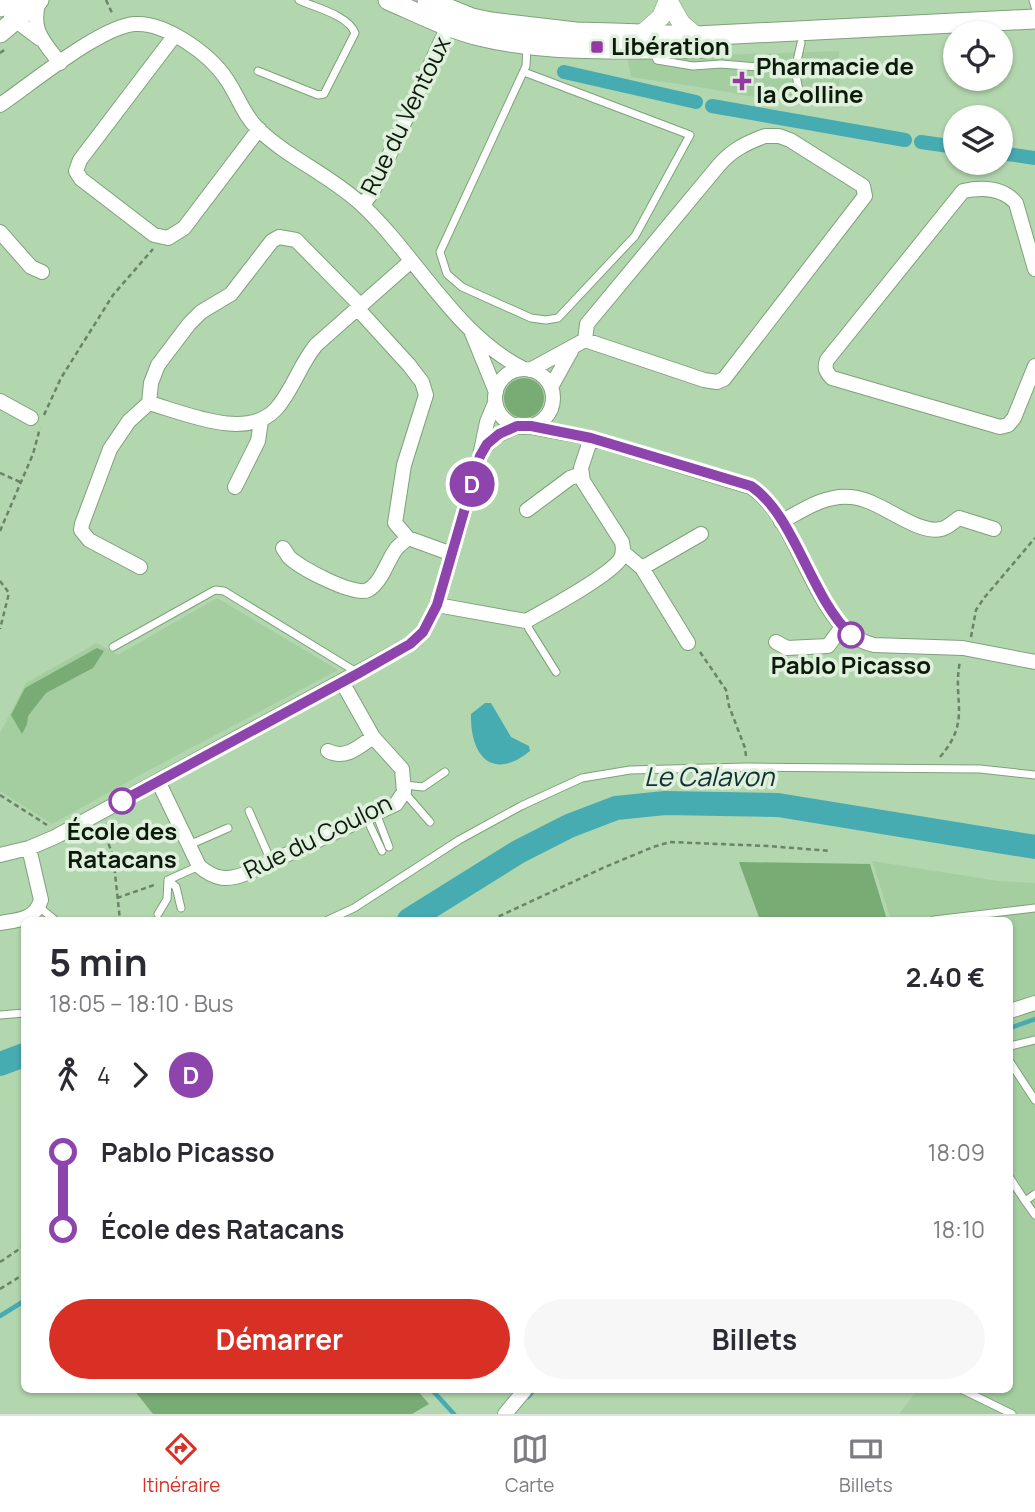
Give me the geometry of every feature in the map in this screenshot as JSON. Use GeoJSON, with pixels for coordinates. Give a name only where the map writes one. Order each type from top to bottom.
{"type":"FeatureCollection","features":[{"type":"Feature","properties":{"kind":"main road"},"geometry":{"type":"LineString","coordinates":[[0,7],[9,0]]}},
{"type":"Feature","properties":{"kind":"main road"},"geometry":{"type":"LineString","coordinates":[[7,27],[39,0]]}},
{"type":"Feature","properties":{"kind":"main road"},"geometry":{"type":"LineString","coordinates":[[388,0],[478,36],[527,43],[801,43],[943,37]]}},
{"type":"Feature","properties":{"kind":"main road"},"geometry":{"type":"LineString","coordinates":[[427,0],[472,18],[508,25],[648,41],[696,36],[1034,29]]}},
{"type":"Feature","properties":{"kind":"main road"},"geometry":{"type":"LineString","coordinates":[[1013,32],[1034,29]]}},
{"type":"Feature","properties":{"kind":"street"},"geometry":{"type":"LineString","coordinates":[[22,0],[11,13],[7,27],[42,40]]}},
{"type":"Feature","properties":{"kind":"street"},"geometry":{"type":"LineString","coordinates":[[39,0],[35,26],[42,40],[61,63]]}},
{"type":"Feature","properties":{"kind":"street"},"geometry":{"type":"LineString","coordinates":[[648,41],[668,0]]}},
{"type":"Feature","properties":{"kind":"street"},"geometry":{"type":"LineString","coordinates":[[668,0],[681,23],[696,36]]}},
{"type":"Feature","properties":{"kind":"street"},"geometry":{"type":"LineString","coordinates":[[0,105],[120,26],[138,24],[161,28],[175,35],[215,64],[228,80],[244,114],[259,129],[333,180],[363,205],[470,328],[502,357],[543,376],[551,387]]}},
{"type":"Feature","properties":{"kind":"street","name":"Rue du Ventoux"},"geometry":{"type":"LineString","coordinates":[[363,205],[373,191],[448,26]]}},
{"type":"Feature","properties":{"kind":"street"},"geometry":{"type":"LineString","coordinates":[[175,35],[80,160],[76,171],[81,179],[154,235],[168,238],[184,228],[259,129]]}},
{"type":"Feature","properties":{"kind":"street"},"geometry":{"type":"LineString","coordinates":[[0,855],[55,838],[359,673],[410,644],[423,632],[437,605],[480,456],[487,422],[503,379],[509,373],[527,370],[571,350],[585,340],[587,324],[730,153],[765,136],[779,136],[863,186],[866,196],[863,201],[724,379],[716,382],[704,380],[585,340]]}},
{"type":"Feature","properties":{"kind":"street"},"geometry":{"type":"LineString","coordinates":[[1035,269],[1016,203],[1011,197],[986,189],[963,191],[827,360],[825,366],[826,372],[832,378],[1000,427],[1007,425],[1014,418],[1035,366]]}},
{"type":"Feature","properties":{"kind":"street"},"geometry":{"type":"LineString","coordinates":[[0,232],[31,267],[42,272]]}},
{"type":"Feature","properties":{"kind":"street"},"geometry":{"type":"LineString","coordinates":[[140,568],[89,540],[81,530],[110,449],[129,421],[149,403],[151,383],[158,365],[189,324],[231,294],[272,241],[279,237],[296,240],[359,306],[422,382],[426,395],[404,465],[395,523],[408,538],[452,554]]}},
{"type":"Feature","properties":{"kind":"street"},"geometry":{"type":"LineString","coordinates":[[149,403],[223,422],[242,425],[261,421],[276,409],[316,345],[411,261]]}},
{"type":"Feature","properties":{"kind":"street"},"geometry":{"type":"LineString","coordinates":[[470,328],[503,418],[524,426],[591,438],[751,486],[766,499],[781,522],[834,617],[860,642],[874,645],[963,648],[1035,662]]}},
{"type":"Feature","properties":{"kind":"street"},"geometry":{"type":"LineString","coordinates":[[570,433],[552,408],[551,387],[571,350]]}},
{"type":"Feature","properties":{"kind":"street"},"geometry":{"type":"LineString","coordinates":[[0,401],[31,418]]}},
{"type":"Feature","properties":{"kind":"street"},"geometry":{"type":"LineString","coordinates":[[480,456],[492,438],[544,420],[552,408]]}},
{"type":"Feature","properties":{"kind":"street"},"geometry":{"type":"LineString","coordinates":[[235,487],[258,441],[261,421]]}},
{"type":"Feature","properties":{"kind":"street"},"geometry":{"type":"LineString","coordinates":[[437,605],[526,621],[607,571],[620,560],[622,542],[593,497],[582,474],[581,468],[591,438]]}},
{"type":"Feature","properties":{"kind":"street"},"geometry":{"type":"LineString","coordinates":[[527,510],[570,478],[582,474]]}},
{"type":"Feature","properties":{"kind":"street"},"geometry":{"type":"LineString","coordinates":[[781,522],[824,500],[852,497],[880,505],[905,521],[936,530],[944,529],[959,518],[994,529]]}},
{"type":"Feature","properties":{"kind":"street"},"geometry":{"type":"LineString","coordinates":[[642,568],[701,534]]}},
{"type":"Feature","properties":{"kind":"street"},"geometry":{"type":"LineString","coordinates":[[283,548],[289,557],[302,566],[349,590],[361,592],[376,584],[396,549],[408,538]]}},
{"type":"Feature","properties":{"kind":"street"},"geometry":{"type":"LineString","coordinates":[[623,552],[642,568],[688,643]]}},
{"type":"Feature","properties":{"kind":"street"},"geometry":{"type":"LineString","coordinates":[[776,642],[788,648],[828,646],[842,627]]}},
{"type":"Feature","properties":{"kind":"street","name":"Rue du Coulon"},"geometry":{"type":"LineString","coordinates":[[199,866],[210,875],[221,879],[234,878],[396,804],[404,788],[402,769],[373,737],[342,682]]}},
{"type":"Feature","properties":{"kind":"street"},"geometry":{"type":"LineString","coordinates":[[328,751],[337,755],[349,753],[373,737]]}},
{"type":"Feature","properties":{"kind":"street"},"geometry":{"type":"LineString","coordinates":[[158,781],[199,866]]}},
{"type":"Feature","properties":{"kind":"street"},"geometry":{"type":"LineString","coordinates":[[27,917],[39,907],[41,900],[29,848]]}},
{"type":"Feature","properties":{"kind":"street"},"geometry":{"type":"LineString","coordinates":[[0,923],[21,920]]}},
{"type":"Feature","properties":{"kind":"street"},"geometry":{"type":"LineString","coordinates":[[1013,1010],[1035,1003]]}},
{"type":"Feature","properties":{"kind":"street"},"geometry":{"type":"LineString","coordinates":[[505,1414],[523,1393]]}},
{"type":"Feature","properties":{"kind":"lane"},"geometry":{"type":"LineString","coordinates":[[258,71],[318,95],[324,94],[355,33],[354,29],[347,22],[299,0]]}},
{"type":"Feature","properties":{"kind":"lane"},"geometry":{"type":"LineString","coordinates":[[1033,0],[1035,7]]}},
{"type":"Feature","properties":{"kind":"lane"},"geometry":{"type":"LineString","coordinates":[[648,41],[657,60],[694,66],[721,64],[796,70]]}},
{"type":"Feature","properties":{"kind":"lane"},"geometry":{"type":"LineString","coordinates":[[524,72],[690,135],[635,236],[558,318],[546,320],[531,318],[462,287],[447,274],[440,252],[524,72],[527,43]]}},
{"type":"Feature","properties":{"kind":"lane"},"geometry":{"type":"LineString","coordinates":[[799,91],[796,70],[801,43]]}},
{"type":"Feature","properties":{"kind":"lane"},"geometry":{"type":"LineString","coordinates":[[113,647],[215,590],[224,592],[359,673]]}},
{"type":"Feature","properties":{"kind":"lane"},"geometry":{"type":"LineString","coordinates":[[526,621],[556,672]]}},
{"type":"Feature","properties":{"kind":"lane"},"geometry":{"type":"LineString","coordinates":[[334,917],[354,908],[458,840],[521,806],[582,778],[630,770],[747,767],[980,769],[1035,775]]}},
{"type":"Feature","properties":{"kind":"lane"},"geometry":{"type":"LineString","coordinates":[[404,788],[423,787],[445,772]]}},
{"type":"Feature","properties":{"kind":"lane"},"geometry":{"type":"LineString","coordinates":[[404,788],[430,822]]}},
{"type":"Feature","properties":{"kind":"lane"},"geometry":{"type":"LineString","coordinates":[[249,811],[271,862]]}},
{"type":"Feature","properties":{"kind":"lane"},"geometry":{"type":"LineString","coordinates":[[371,815],[386,849]]}},
{"type":"Feature","properties":{"kind":"lane"},"geometry":{"type":"LineString","coordinates":[[189,845],[228,828]]}},
{"type":"Feature","properties":{"kind":"lane"},"geometry":{"type":"LineString","coordinates":[[168,880],[199,866]]}},
{"type":"Feature","properties":{"kind":"lane"},"geometry":{"type":"LineString","coordinates":[[168,880],[176,887],[181,908]]}},
{"type":"Feature","properties":{"kind":"lane"},"geometry":{"type":"LineString","coordinates":[[158,914],[167,899],[168,880]]}},
{"type":"Feature","properties":{"kind":"lane"},"geometry":{"type":"LineString","coordinates":[[39,907],[51,917]]}},
{"type":"Feature","properties":{"kind":"lane"},"geometry":{"type":"LineString","coordinates":[[959,917],[1035,908]]}},
{"type":"Feature","properties":{"kind":"lane"},"geometry":{"type":"LineString","coordinates":[[0,1015],[21,1013]]}},
{"type":"Feature","properties":{"kind":"lane"},"geometry":{"type":"LineString","coordinates":[[1013,1045],[1035,1040]]}},
{"type":"Feature","properties":{"kind":"lane"},"geometry":{"type":"LineString","coordinates":[[1013,1067],[1035,1100]]}},
{"type":"Feature","properties":{"kind":"lane"},"geometry":{"type":"LineString","coordinates":[[1013,1182],[1035,1215]]}},
{"type":"Feature","properties":{"kind":"lane"},"geometry":{"type":"LineString","coordinates":[[1026,1201],[1035,1194]]}},
{"type":"Feature","properties":{"kind":"lane"},"geometry":{"type":"LineString","coordinates":[[969,1393],[1012,1414]]}},
{"type":"Feature","properties":{"kind":"path"},"geometry":{"type":"LineString","coordinates":[[106,0],[120,26]]}},
{"type":"Feature","properties":{"kind":"path"},"geometry":{"type":"LineString","coordinates":[[0,531],[37,441],[40,422],[61,378],[113,295],[162,238]]}},
{"type":"Feature","properties":{"kind":"path"},"geometry":{"type":"LineString","coordinates":[[0,473],[20,482]]}},
{"type":"Feature","properties":{"kind":"path"},"geometry":{"type":"LineString","coordinates":[[919,769],[940,757],[953,742],[960,719],[959,668],[963,648],[971,639],[976,610],[1035,538]]}},
{"type":"Feature","properties":{"kind":"path"},"geometry":{"type":"LineString","coordinates":[[0,581],[9,593],[0,629]]}},
{"type":"Feature","properties":{"kind":"path"},"geometry":{"type":"LineString","coordinates":[[688,643],[695,645],[726,690],[729,706],[745,748],[747,767]]}},
{"type":"Feature","properties":{"kind":"path"},"geometry":{"type":"LineString","coordinates":[[0,795],[49,826],[55,838]]}},
{"type":"Feature","properties":{"kind":"path"},"geometry":{"type":"LineString","coordinates":[[96,816],[113,855],[120,917]]}},
{"type":"Feature","properties":{"kind":"path"},"geometry":{"type":"LineString","coordinates":[[497,917],[605,867],[670,842],[831,851]]}},
{"type":"Feature","properties":{"kind":"path"},"geometry":{"type":"LineString","coordinates":[[117,898],[168,880]]}},
{"type":"Feature","properties":{"kind":"path"},"geometry":{"type":"LineString","coordinates":[[0,1262],[21,1248]]}},
{"type":"Feature","properties":{"kind":"path"},"geometry":{"type":"LineString","coordinates":[[0,1289],[21,1276]]}},
{"type":"Feature","properties":{"kind":"shaded area"},"geometry":{"type":"Polygon","coordinates":[[[626,51],[722,55],[839,51],[840,108],[792,104],[631,77],[626,51]]]}},
{"type":"Feature","properties":{"kind":"shaded area"},"geometry":{"type":"Polygon","coordinates":[[[524,378],[532,379],[538,384],[543,390],[543,406],[538,412],[532,417],[524,418],[516,417],[510,412],[505,406],[504,398],[505,390],[510,384],[516,379],[524,378]]]}},
{"type":"Feature","properties":{"kind":"shaded area"},"geometry":{"type":"Polygon","coordinates":[[[217,598],[338,670],[52,824],[0,791],[0,733],[26,683],[97,643],[118,655],[217,598]]]}},
{"type":"Feature","properties":{"kind":"shaded area"},"geometry":{"type":"Polygon","coordinates":[[[97,648],[104,651],[93,668],[46,693],[28,716],[22,734],[11,715],[25,688],[97,648]]]}},
{"type":"Feature","properties":{"kind":"shaded area"},"geometry":{"type":"Polygon","coordinates":[[[872,861],[998,881],[1035,883],[1035,1414],[899,1414],[915,1393],[1013,1393],[1013,917],[890,917],[872,861]]]}},
{"type":"Feature","properties":{"kind":"shaded area"},"geometry":{"type":"Polygon","coordinates":[[[739,862],[870,864],[886,917],[759,917],[739,862]]]}},
{"type":"Feature","properties":{"kind":"shaded area"},"geometry":{"type":"Polygon","coordinates":[[[136,1393],[420,1393],[429,1404],[412,1414],[153,1414],[136,1393]]]}},
{"type":"Feature","properties":{"kind":"water"},"geometry":{"type":"Polygon","coordinates":[[[485,703],[491,703],[511,737],[529,746],[530,751],[505,764],[494,764],[486,760],[474,741],[471,714],[485,703]]]}},
{"type":"Feature","properties":{"kind":"waterway"},"geometry":{"type":"LineString","coordinates":[[564,72],[696,102]]}},
{"type":"Feature","properties":{"kind":"waterway"},"geometry":{"type":"LineString","coordinates":[[712,106],[905,140]]}},
{"type":"Feature","properties":{"kind":"waterway"},"geometry":{"type":"LineString","coordinates":[[921,142],[943,145]]}},
{"type":"Feature","properties":{"kind":"waterway"},"geometry":{"type":"LineString","coordinates":[[1013,155],[1035,158]]}},
{"type":"Feature","properties":{"kind":"waterway","name":"Le Calavon"},"geometry":{"type":"LineString","coordinates":[[414,917],[518,852],[569,826],[616,808],[665,803],[778,805],[1035,847]]}},
{"type":"Feature","properties":{"kind":"waterway"},"geometry":{"type":"LineString","coordinates":[[1013,1027],[1035,1019]]}},
{"type":"Feature","properties":{"kind":"waterway","name":"Le Calavon"},"geometry":{"type":"LineString","coordinates":[[0,1064],[21,1056]]}},
{"type":"Feature","properties":{"kind":"waterway"},"geometry":{"type":"LineString","coordinates":[[0,1316],[21,1303]]}},
{"type":"Feature","properties":{"kind":"waterway"},"geometry":{"type":"LineString","coordinates":[[435,1393],[454,1414]]}},
{"type":"Feature","properties":{"kind":"waterway"},"geometry":{"type":"LineString","coordinates":[[528,1397],[531,1393]]}},
{"type":"Feature","properties":{"kind":"bus line","name":"D"},"geometry":{"type":"LineString","coordinates":[[122,801],[359,673],[410,644],[423,632],[437,605],[480,456],[492,438],[517,426],[551,429],[591,438],[751,486],[766,499],[834,617],[851,635]]}},
{"type":"Feature","properties":{"kind":"place","name":"Libération"},"geometry":{"type":"Point","coordinates":[597,47]}},
{"type":"Feature","properties":{"kind":"place","name":"Pharmacie de la Colline"},"geometry":{"type":"Point","coordinates":[742,81]}},
{"type":"Feature","properties":{"kind":"place","name":"Pablo Picasso"},"geometry":{"type":"Point","coordinates":[851,635]}},
{"type":"Feature","properties":{"kind":"place","name":"École des Ratacans"},"geometry":{"type":"Point","coordinates":[122,801]}}]}
